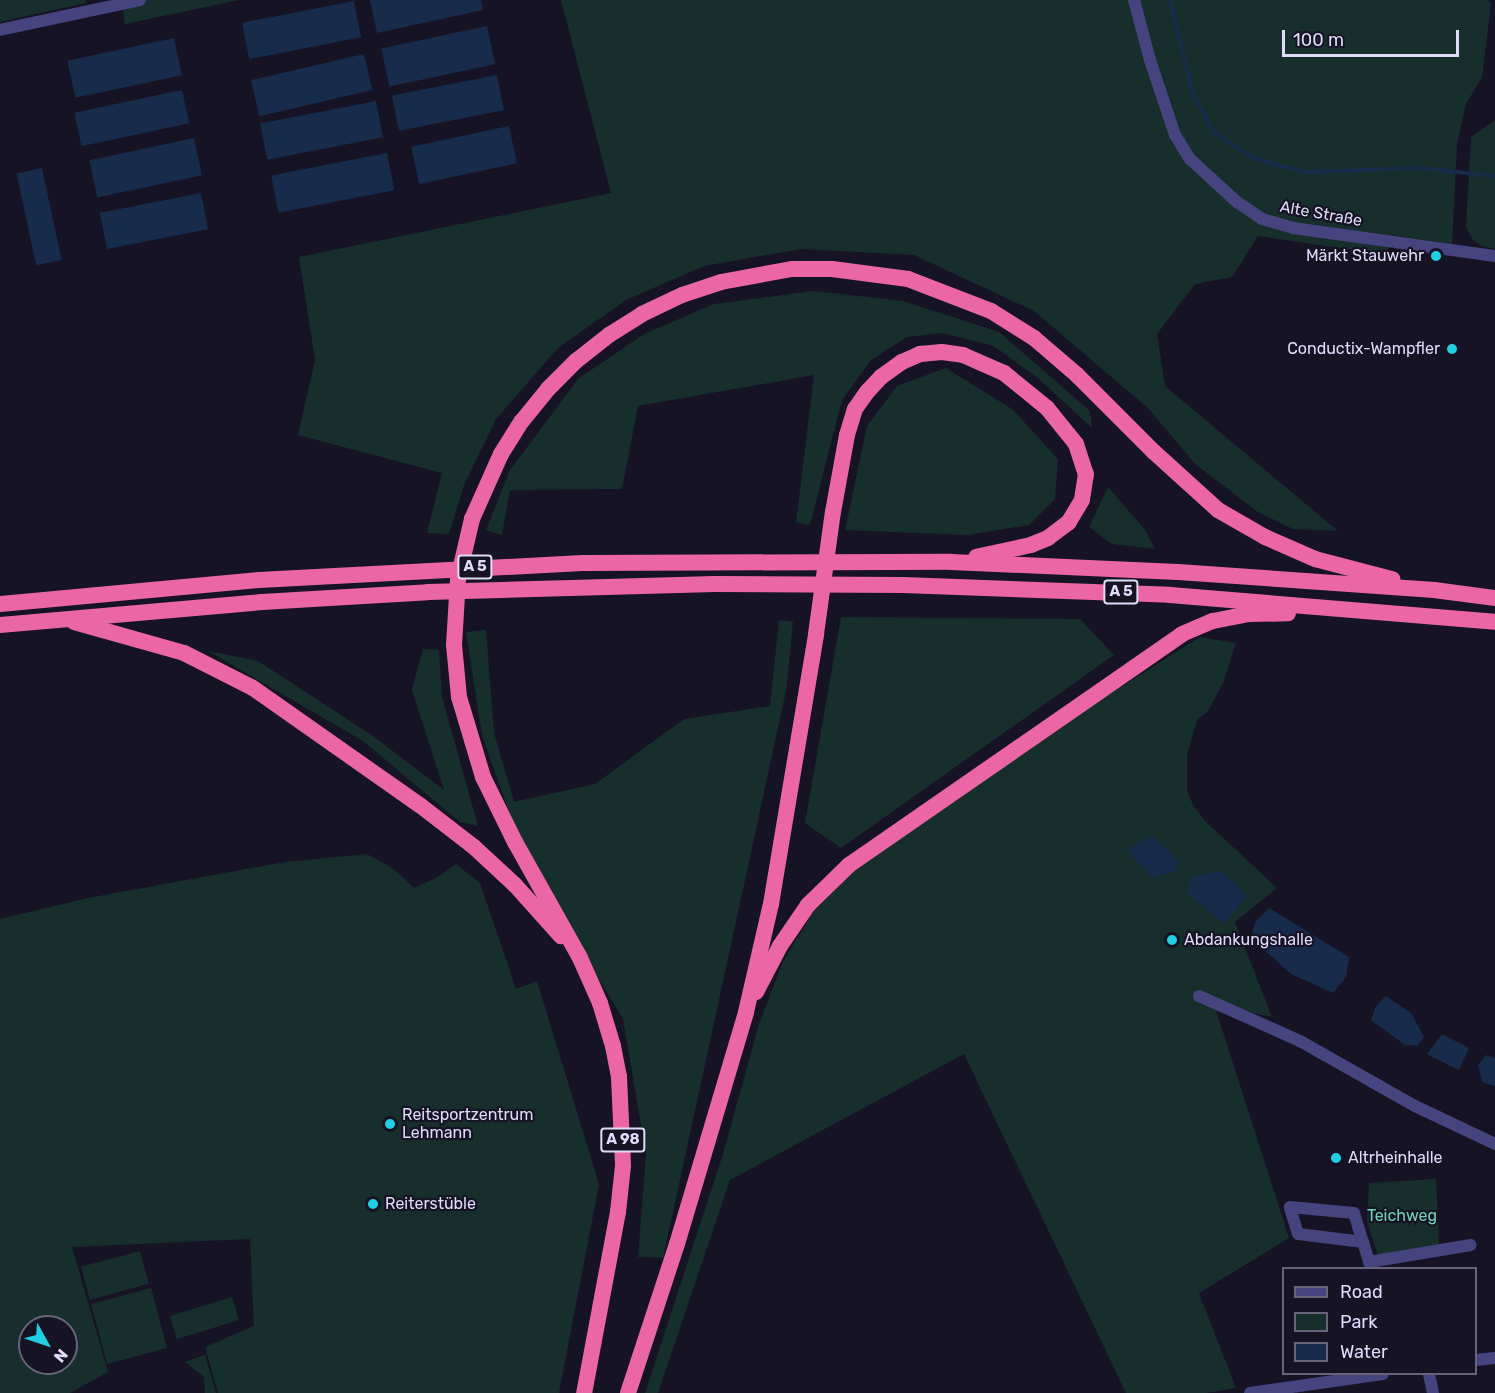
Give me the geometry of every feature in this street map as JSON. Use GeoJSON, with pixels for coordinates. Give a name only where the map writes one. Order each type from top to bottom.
{"type":"FeatureCollection","features":[{"type":"Feature","properties":{"kind":"highway"},"geometry":{"type":"LineString","coordinates":[[580,958],[515,842],[483,777],[459,697],[454,645],[458,579],[472,519],[501,454],[522,421],[548,388],[576,361],[609,335],[642,314],[682,294],[721,282],[792,269],[832,269],[908,279],[991,311],[1034,338],[1077,375],[1154,452],[1218,510],[1265,537],[1315,559],[1434,590]]}},
{"type":"Feature","properties":{"kind":"highway"},"geometry":{"type":"LineString","coordinates":[[628,1393],[698,1176],[746,1012],[771,904],[847,435],[855,409],[881,377],[902,362],[920,354],[942,352],[963,355],[985,362],[1026,389],[1068,431],[1079,452],[1086,474],[1082,500],[1069,522],[1048,538],[1031,545],[951,562]]}},
{"type":"Feature","properties":{"kind":"highway","name":"A 5"},"geometry":{"type":"LineString","coordinates":[[0,604],[248,580],[583,563],[951,562],[1178,572],[1434,590],[1495,598]]}},
{"type":"Feature","properties":{"kind":"highway","name":"A 5"},"geometry":{"type":"LineString","coordinates":[[0,625],[61,618],[428,592],[715,584],[1036,588],[1170,595],[1495,622]]}},
{"type":"Feature","properties":{"kind":"highway"},"geometry":{"type":"LineString","coordinates":[[746,1012],[793,925],[827,883],[849,865],[1154,652],[1182,634],[1213,621],[1249,614],[1340,608]]}},
{"type":"Feature","properties":{"kind":"highway"},"geometry":{"type":"LineString","coordinates":[[61,618],[155,643],[222,670],[281,706],[449,827],[515,885],[580,958]]}},
{"type":"Feature","properties":{"kind":"highway","name":"A 98"},"geometry":{"type":"LineString","coordinates":[[580,958],[600,1004],[613,1046],[619,1077],[623,1132],[618,1212],[584,1393]]}},
{"type":"Feature","properties":{"kind":"street"},"geometry":{"type":"LineString","coordinates":[[0,30],[140,0]]}},
{"type":"Feature","properties":{"kind":"street","name":"Alte Straße"},"geometry":{"type":"LineString","coordinates":[[1134,0],[1150,60],[1175,135],[1190,159],[1237,202],[1262,219],[1293,228],[1495,256]]}},
{"type":"Feature","properties":{"kind":"street"},"geometry":{"type":"LineString","coordinates":[[1199,996],[1300,1041],[1415,1106],[1495,1144]]}},
{"type":"Feature","properties":{"kind":"street"},"geometry":{"type":"LineString","coordinates":[[1363,1242],[1298,1234],[1290,1207],[1354,1213],[1363,1242],[1370,1265],[1471,1245]]}},
{"type":"Feature","properties":{"kind":"street"},"geometry":{"type":"LineString","coordinates":[[1477,1360],[1495,1358]]}},
{"type":"Feature","properties":{"kind":"street"},"geometry":{"type":"LineString","coordinates":[[1250,1393],[1283,1391],[1377,1375]]}},
{"type":"Feature","properties":{"kind":"street"},"geometry":{"type":"LineString","coordinates":[[1429,1375],[1433,1393]]}},
{"type":"Feature","properties":{"kind":"green space"},"geometry":{"type":"Polygon","coordinates":[[[0,0],[85,0],[86,3],[0,22],[0,0]]]}},
{"type":"Feature","properties":{"kind":"green space"},"geometry":{"type":"Polygon","coordinates":[[[121,0],[239,0],[125,24],[121,0]]]}},
{"type":"Feature","properties":{"kind":"green space"},"geometry":{"type":"Polygon","coordinates":[[[561,0],[1488,0],[1491,4],[1482,77],[1466,104],[1457,144],[1452,244],[1390,235],[1387,255],[1258,236],[1232,277],[1195,284],[1157,334],[1165,386],[1338,531],[1293,529],[1258,512],[1195,464],[1148,408],[1034,311],[914,255],[801,249],[704,266],[626,300],[558,348],[496,419],[464,485],[449,534],[427,533],[442,473],[298,435],[315,360],[299,257],[611,193],[561,0]]]}},
{"type":"Feature","properties":{"kind":"green space"},"geometry":{"type":"Polygon","coordinates":[[[1495,120],[1495,249],[1482,246],[1472,239],[1466,227],[1471,137],[1495,120]]]}},
{"type":"Feature","properties":{"kind":"green space"},"geometry":{"type":"Polygon","coordinates":[[[814,291],[903,301],[999,332],[1090,411],[1092,428],[1039,379],[994,346],[943,333],[907,337],[871,360],[842,400],[810,525],[796,523],[814,375],[638,406],[622,489],[510,490],[502,535],[486,530],[510,470],[578,379],[644,334],[714,304],[814,291]]]}},
{"type":"Feature","properties":{"kind":"green space"},"geometry":{"type":"Polygon","coordinates":[[[946,368],[1012,409],[1058,459],[1055,499],[1029,525],[968,535],[845,530],[867,426],[897,386],[946,368]]]}},
{"type":"Feature","properties":{"kind":"green space"},"geometry":{"type":"Polygon","coordinates":[[[1108,487],[1145,530],[1155,549],[1112,544],[1089,527],[1108,487]]]}},
{"type":"Feature","properties":{"kind":"green space"},"geometry":{"type":"Polygon","coordinates":[[[841,617],[1080,619],[1114,655],[841,848],[805,823],[841,617]]]}},
{"type":"Feature","properties":{"kind":"green space"},"geometry":{"type":"Polygon","coordinates":[[[779,620],[793,622],[786,691],[663,1258],[638,1257],[646,1154],[623,1019],[525,858],[482,735],[466,632],[486,630],[494,733],[514,802],[595,784],[684,719],[770,706],[779,620]]]}},
{"type":"Feature","properties":{"kind":"green space"},"geometry":{"type":"Polygon","coordinates":[[[1200,637],[1236,643],[1223,683],[1208,711],[1197,720],[1187,755],[1187,791],[1193,805],[1205,821],[1277,888],[1235,922],[1272,1017],[1214,1004],[1289,1238],[1199,1293],[1236,1388],[1206,1393],[1126,1393],[964,1054],[730,1180],[658,1393],[645,1393],[723,1154],[759,1024],[783,961],[814,911],[857,868],[1094,704],[1200,637]]]}},
{"type":"Feature","properties":{"kind":"green space"},"geometry":{"type":"Polygon","coordinates":[[[423,649],[439,650],[442,697],[478,826],[460,822],[363,741],[208,651],[258,661],[373,736],[444,790],[412,690],[423,649]]]}},
{"type":"Feature","properties":{"kind":"green space","name":"Reitsportzentrum Lehmann"},"geometry":{"type":"Polygon","coordinates":[[[367,854],[394,869],[414,888],[438,877],[456,864],[480,883],[516,989],[537,981],[599,1184],[559,1393],[218,1393],[205,1347],[254,1326],[250,1239],[72,1247],[108,1372],[70,1393],[0,1393],[0,919],[88,898],[285,862],[367,854]]]}},
{"type":"Feature","properties":{"kind":"green space","name":"Teichweg"},"geometry":{"type":"Polygon","coordinates":[[[1436,1179],[1439,1244],[1378,1256],[1367,1221],[1369,1183],[1436,1179]]]}},
{"type":"Feature","properties":{"kind":"green space"},"geometry":{"type":"Polygon","coordinates":[[[140,1251],[149,1284],[90,1300],[81,1267],[140,1251]]]}},
{"type":"Feature","properties":{"kind":"green space"},"geometry":{"type":"Polygon","coordinates":[[[151,1288],[167,1348],[107,1364],[91,1304],[151,1288]]]}},
{"type":"Feature","properties":{"kind":"green space"},"geometry":{"type":"Polygon","coordinates":[[[232,1297],[239,1320],[177,1339],[170,1316],[232,1297]]]}},
{"type":"Feature","properties":{"kind":"green space"},"geometry":{"type":"Polygon","coordinates":[[[205,1355],[216,1393],[205,1393],[204,1377],[185,1362],[205,1355]]]}},
{"type":"Feature","properties":{"kind":"water"},"geometry":{"type":"Polygon","coordinates":[[[370,0],[481,0],[483,10],[377,33],[370,0]]]}},
{"type":"Feature","properties":{"kind":"water"},"geometry":{"type":"Polygon","coordinates":[[[354,1],[361,37],[249,59],[242,23],[354,1]]]}},
{"type":"Feature","properties":{"kind":"water"},"geometry":{"type":"Polygon","coordinates":[[[487,26],[495,64],[389,87],[381,48],[487,26]]]}},
{"type":"Feature","properties":{"kind":"water"},"geometry":{"type":"Polygon","coordinates":[[[174,38],[182,75],[75,98],[67,61],[174,38]]]}},
{"type":"Feature","properties":{"kind":"water"},"geometry":{"type":"Polygon","coordinates":[[[364,54],[372,90],[259,116],[251,80],[364,54]]]}},
{"type":"Feature","properties":{"kind":"water"},"geometry":{"type":"Polygon","coordinates":[[[497,75],[504,110],[399,131],[392,95],[497,75]]]}},
{"type":"Feature","properties":{"kind":"water"},"geometry":{"type":"Polygon","coordinates":[[[182,90],[189,123],[81,146],[74,113],[182,90]]]}},
{"type":"Feature","properties":{"kind":"water"},"geometry":{"type":"Polygon","coordinates":[[[376,101],[383,137],[267,160],[260,124],[376,101]]]}},
{"type":"Feature","properties":{"kind":"water"},"geometry":{"type":"Polygon","coordinates":[[[509,126],[517,163],[419,184],[411,147],[509,126]]]}},
{"type":"Feature","properties":{"kind":"water"},"geometry":{"type":"Polygon","coordinates":[[[194,138],[202,175],[97,197],[89,160],[194,138]]]}},
{"type":"Feature","properties":{"kind":"water"},"geometry":{"type":"Polygon","coordinates":[[[387,153],[394,190],[278,213],[271,176],[387,153]]]}},
{"type":"Feature","properties":{"kind":"water"},"geometry":{"type":"Polygon","coordinates":[[[42,168],[62,260],[36,265],[17,173],[42,168]]]}},
{"type":"Feature","properties":{"kind":"water"},"geometry":{"type":"Polygon","coordinates":[[[201,193],[208,229],[107,249],[100,213],[201,193]]]}},
{"type":"Feature","properties":{"kind":"water"},"geometry":{"type":"Polygon","coordinates":[[[1152,835],[1178,861],[1174,872],[1151,877],[1127,850],[1152,835]]]}},
{"type":"Feature","properties":{"kind":"water"},"geometry":{"type":"Polygon","coordinates":[[[1221,871],[1247,896],[1224,923],[1186,893],[1192,877],[1221,871]]]}},
{"type":"Feature","properties":{"kind":"water"},"geometry":{"type":"Polygon","coordinates":[[[1269,908],[1349,957],[1346,977],[1333,993],[1291,974],[1251,938],[1255,922],[1269,908]]]}},
{"type":"Feature","properties":{"kind":"water"},"geometry":{"type":"Polygon","coordinates":[[[1386,996],[1411,1013],[1424,1037],[1417,1046],[1405,1045],[1371,1020],[1376,1006],[1386,996]]]}},
{"type":"Feature","properties":{"kind":"water"},"geometry":{"type":"Polygon","coordinates":[[[1442,1034],[1469,1048],[1459,1070],[1427,1054],[1442,1034]]]}},
{"type":"Feature","properties":{"kind":"water"},"geometry":{"type":"Polygon","coordinates":[[[1486,1055],[1495,1058],[1495,1086],[1482,1082],[1478,1065],[1486,1055]]]}},
{"type":"Feature","properties":{"kind":"waterway"},"geometry":{"type":"LineString","coordinates":[[1170,0],[1193,93],[1213,132],[1253,158],[1305,172],[1420,168],[1495,176]]}},
{"type":"Feature","properties":{"kind":"place","name":"Märkt Stauwehr"},"geometry":{"type":"Point","coordinates":[1436,256]}},
{"type":"Feature","properties":{"kind":"place","name":"Conductix-Wampfler"},"geometry":{"type":"Point","coordinates":[1452,349]}},
{"type":"Feature","properties":{"kind":"place","name":"Abdankungshalle"},"geometry":{"type":"Point","coordinates":[1172,940]}},
{"type":"Feature","properties":{"kind":"place","name":"Reitsportzentrum Lehmann"},"geometry":{"type":"Point","coordinates":[390,1124]}},
{"type":"Feature","properties":{"kind":"place","name":"Altrheinhalle"},"geometry":{"type":"Point","coordinates":[1336,1158]}},
{"type":"Feature","properties":{"kind":"place","name":"Reiterstüble"},"geometry":{"type":"Point","coordinates":[373,1204]}}]}
